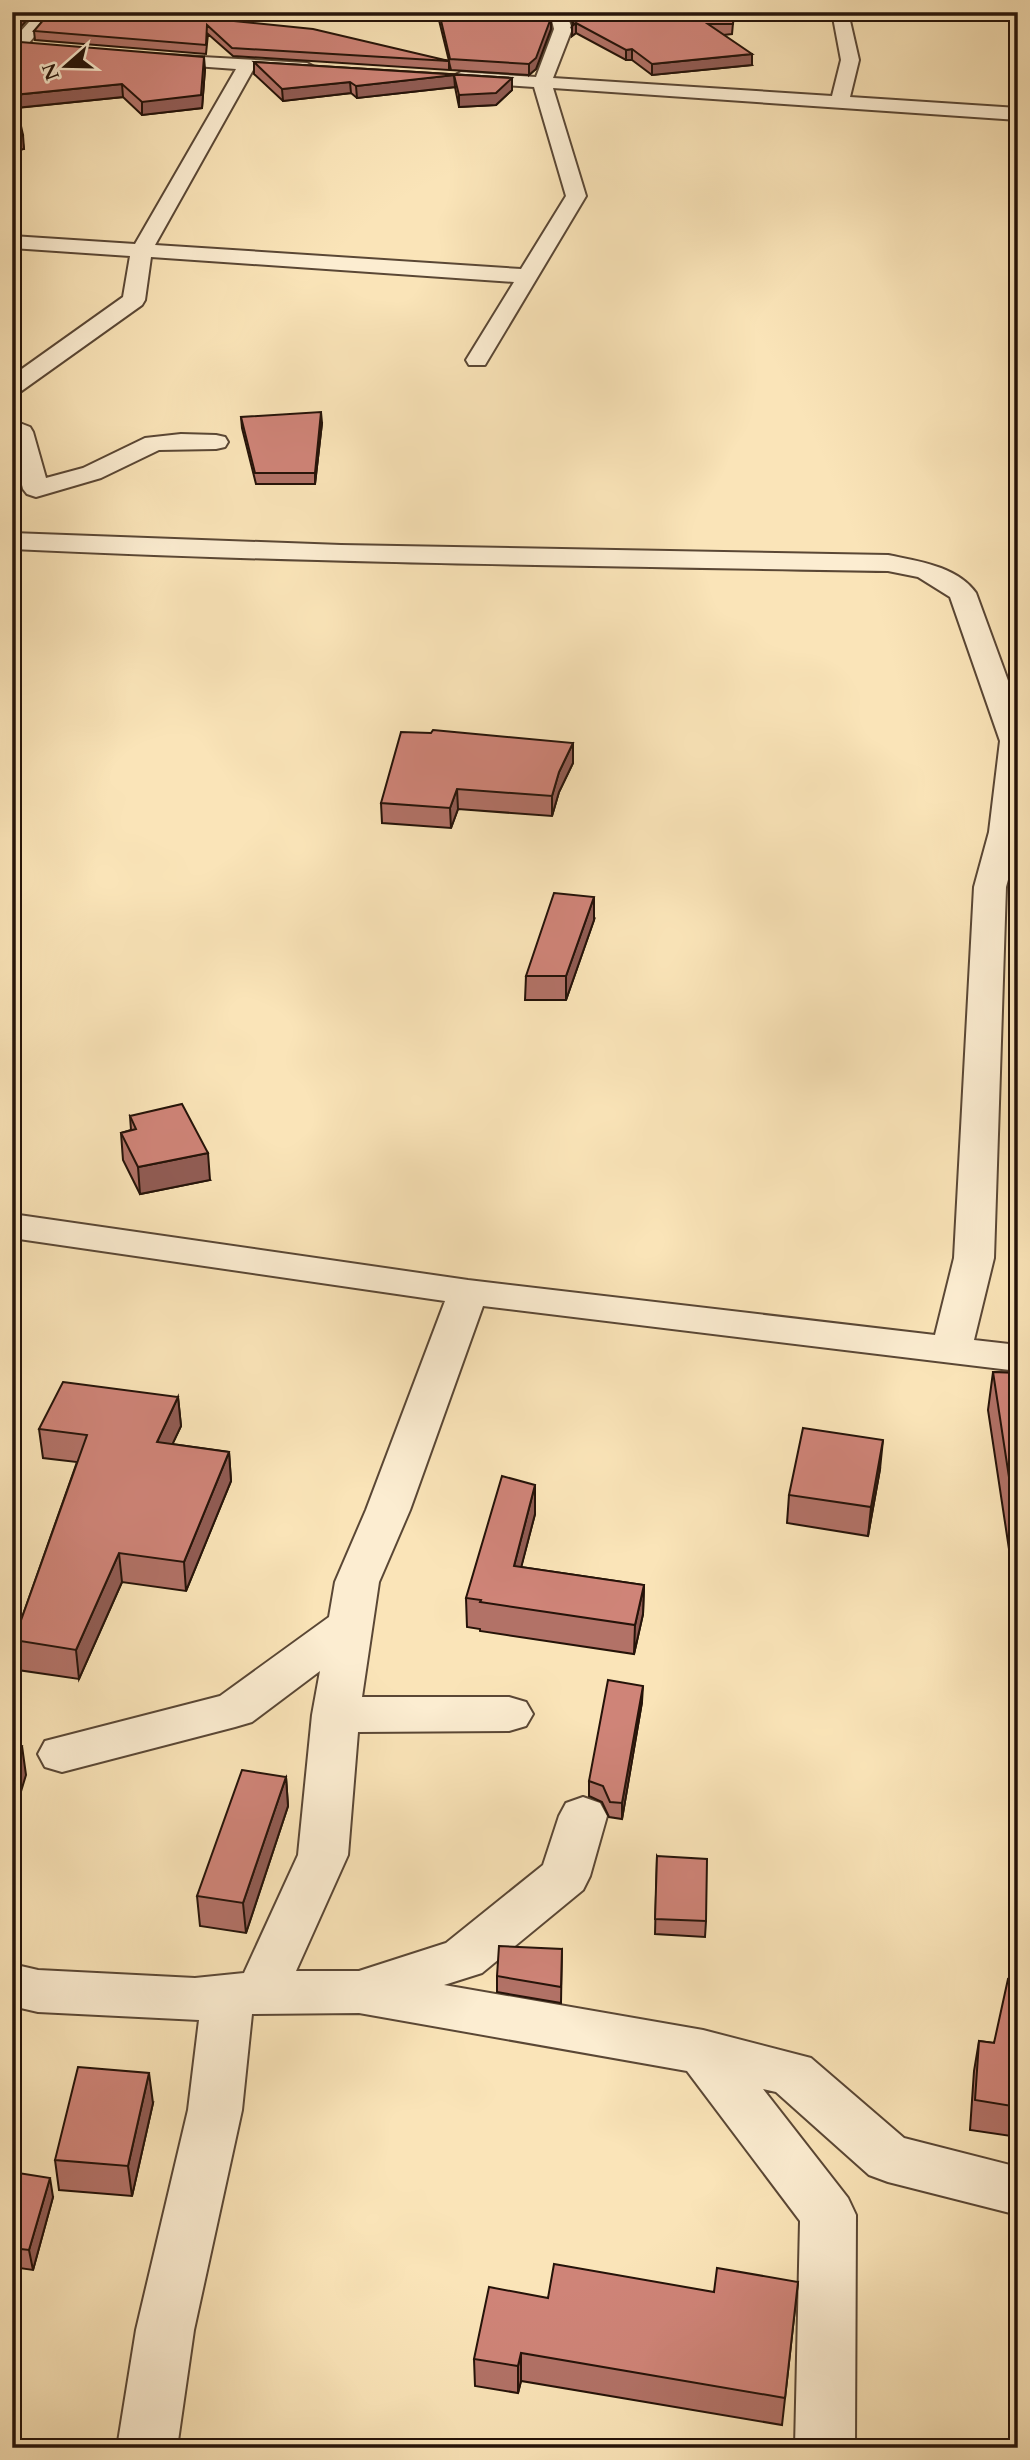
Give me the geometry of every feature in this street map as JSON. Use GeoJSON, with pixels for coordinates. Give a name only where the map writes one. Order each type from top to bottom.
{"type":"FeatureCollection","features":[{"type":"Feature","properties":{"kind":"street"},"geometry":{"type":"LineString","coordinates":[[13,48],[47,12]]}},
{"type":"Feature","properties":{"kind":"street"},"geometry":{"type":"LineString","coordinates":[[477,360],[576,196],[542,83],[563,29],[558,12]]}},
{"type":"Feature","properties":{"kind":"street"},"geometry":{"type":"LineString","coordinates":[[840,12],[850,60],[840,103]]}},
{"type":"Feature","properties":{"kind":"street"},"geometry":{"type":"LineString","coordinates":[[13,48],[43,49]]}},
{"type":"Feature","properties":{"kind":"street"},"geometry":{"type":"LineString","coordinates":[[139,56],[326,69]]}},
{"type":"Feature","properties":{"kind":"street"},"geometry":{"type":"LineString","coordinates":[[12,387],[134,300],[141,251],[247,65]]}},
{"type":"Feature","properties":{"kind":"street"},"geometry":{"type":"LineString","coordinates":[[446,76],[1018,114]]}},
{"type":"Feature","properties":{"kind":"street"},"geometry":{"type":"LineString","coordinates":[[12,242],[527,276]]}},
{"type":"Feature","properties":{"kind":"street"},"geometry":{"type":"LineString","coordinates":[[12,427],[21,432],[36,489]]}},
{"type":"Feature","properties":{"kind":"street"},"geometry":{"type":"LineString","coordinates":[[12,481],[36,489],[92,473],[154,443],[216,442]]}},
{"type":"Feature","properties":{"kind":"street"},"geometry":{"type":"LineString","coordinates":[[12,541],[251,550],[888,563],[927,571],[962,593],[1016,741],[1005,832],[990,887],[974,1258],[951,1350]]}},
{"type":"Feature","properties":{"kind":"street"},"geometry":{"type":"LineString","coordinates":[[12,1226],[468,1292],[1018,1357]]}},
{"type":"Feature","properties":{"kind":"street"},"geometry":{"type":"LineString","coordinates":[[147,2448],[165,2330],[244,1994],[323,1854],[336,1714],[357,1582],[388,1510],[468,1292]]}},
{"type":"Feature","properties":{"kind":"street"},"geometry":{"type":"LineString","coordinates":[[62,1754],[235,1710],[350,1625]]}},
{"type":"Feature","properties":{"kind":"street"},"geometry":{"type":"LineString","coordinates":[[336,1714],[509,1714]]}},
{"type":"Feature","properties":{"kind":"street"},"geometry":{"type":"LineString","coordinates":[[359,1992],[464,1958],[565,1876],[583,1816]]}},
{"type":"Feature","properties":{"kind":"street"},"geometry":{"type":"LineString","coordinates":[[12,1985],[38,1991],[195,1999],[244,1994],[359,1992],[703,2052],[792,2074],[888,2158],[1018,2191]]}},
{"type":"Feature","properties":{"kind":"street"},"geometry":{"type":"LineString","coordinates":[[703,2052],[828,2215],[825,2448]]}},
{"type":"Feature","properties":{"kind":"building"},"geometry":{"type":"Polygon","coordinates":[[[12,12],[22,12],[12,23],[12,12]]]}},
{"type":"Feature","properties":{"kind":"building"},"geometry":{"type":"Polygon","coordinates":[[[50,12],[145,12],[313,29],[449,61],[232,48],[207,25],[206,45],[34,31],[50,12]]]}},
{"type":"Feature","properties":{"kind":"building"},"geometry":{"type":"Polygon","coordinates":[[[439,12],[550,12],[551,18],[536,58],[529,64],[450,59],[439,12]]]}},
{"type":"Feature","properties":{"kind":"building"},"geometry":{"type":"Polygon","coordinates":[[[573,12],[734,12],[733,24],[708,24],[752,54],[652,64],[632,49],[626,50],[576,23],[572,26],[575,18],[573,12]]]}},
{"type":"Feature","properties":{"kind":"building"},"geometry":{"type":"Polygon","coordinates":[[[20,42],[204,57],[201,95],[142,102],[122,84],[14,95],[23,135],[12,137],[12,46],[20,42]]]}},
{"type":"Feature","properties":{"kind":"building"},"geometry":{"type":"Polygon","coordinates":[[[254,62],[512,78],[496,93],[459,95],[454,75],[356,86],[350,82],[282,89],[254,62]]]}},
{"type":"Feature","properties":{"kind":"building"},"geometry":{"type":"Polygon","coordinates":[[[321,412],[315,473],[255,473],[241,417],[321,412]]]}},
{"type":"Feature","properties":{"kind":"building"},"geometry":{"type":"Polygon","coordinates":[[[433,730],[573,743],[559,772],[552,796],[457,789],[450,808],[381,803],[401,732],[431,733],[433,730]]]}},
{"type":"Feature","properties":{"kind":"building"},"geometry":{"type":"Polygon","coordinates":[[[554,893],[594,897],[566,976],[526,976],[554,893]]]}},
{"type":"Feature","properties":{"kind":"building"},"geometry":{"type":"Polygon","coordinates":[[[182,1104],[208,1153],[138,1167],[121,1133],[136,1129],[130,1116],[182,1104]]]}},
{"type":"Feature","properties":{"kind":"building"},"geometry":{"type":"Polygon","coordinates":[[[993,1372],[1018,1373],[1018,1511],[1014,1510],[993,1372]]]}},
{"type":"Feature","properties":{"kind":"building"},"geometry":{"type":"Polygon","coordinates":[[[63,1382],[178,1397],[157,1442],[229,1452],[184,1562],[119,1553],[76,1650],[14,1640],[87,1435],[39,1429],[63,1382]]]}},
{"type":"Feature","properties":{"kind":"building"},"geometry":{"type":"Polygon","coordinates":[[[803,1428],[883,1440],[871,1507],[789,1495],[803,1428]]]}},
{"type":"Feature","properties":{"kind":"building"},"geometry":{"type":"Polygon","coordinates":[[[502,1476],[535,1485],[514,1566],[644,1585],[635,1625],[466,1598],[502,1476]]]}},
{"type":"Feature","properties":{"kind":"building"},"geometry":{"type":"Polygon","coordinates":[[[608,1680],[643,1686],[622,1803],[610,1802],[603,1786],[589,1781],[608,1680]]]}},
{"type":"Feature","properties":{"kind":"building"},"geometry":{"type":"Polygon","coordinates":[[[12,1745],[22,1746],[12,1776],[12,1745]]]}},
{"type":"Feature","properties":{"kind":"building"},"geometry":{"type":"Polygon","coordinates":[[[242,1770],[286,1777],[243,1903],[197,1896],[242,1770]]]}},
{"type":"Feature","properties":{"kind":"building"},"geometry":{"type":"Polygon","coordinates":[[[657,1856],[707,1859],[706,1921],[655,1919],[657,1856]]]}},
{"type":"Feature","properties":{"kind":"building"},"geometry":{"type":"Polygon","coordinates":[[[499,1946],[562,1949],[561,1987],[497,1976],[499,1946]]]}},
{"type":"Feature","properties":{"kind":"building"},"geometry":{"type":"Polygon","coordinates":[[[1008,1979],[1018,1981],[1018,2107],[975,2100],[979,2041],[994,2043],[1008,1979]]]}},
{"type":"Feature","properties":{"kind":"building"},"geometry":{"type":"Polygon","coordinates":[[[78,2067],[149,2073],[128,2166],[55,2160],[78,2067]]]}},
{"type":"Feature","properties":{"kind":"building"},"geometry":{"type":"Polygon","coordinates":[[[12,2172],[50,2178],[29,2250],[12,2248],[12,2172]]]}},
{"type":"Feature","properties":{"kind":"building"},"geometry":{"type":"Polygon","coordinates":[[[554,2264],[714,2292],[717,2268],[798,2282],[785,2398],[521,2353],[518,2366],[474,2359],[489,2287],[548,2298],[554,2264]]]}}]}
